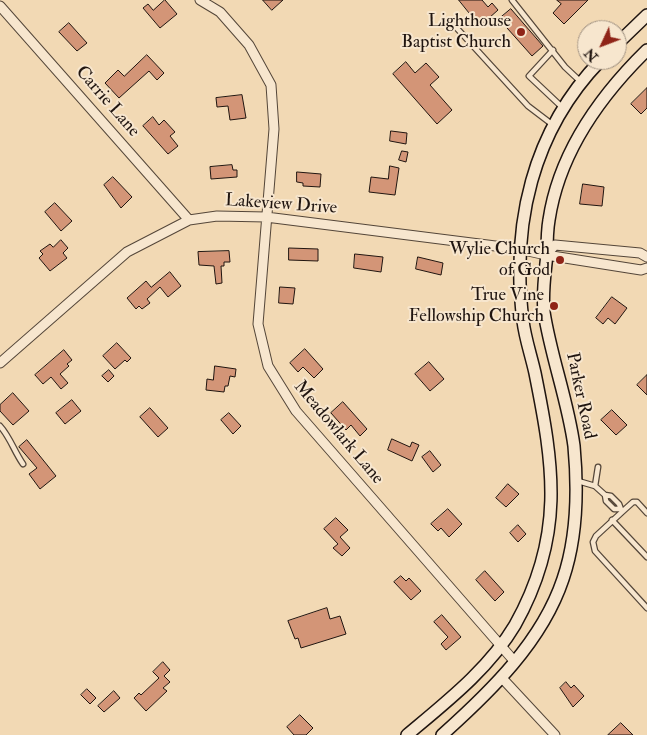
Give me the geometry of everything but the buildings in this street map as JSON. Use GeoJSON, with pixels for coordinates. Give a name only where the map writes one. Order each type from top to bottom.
{"type":"FeatureCollection","features":[{"type":"Feature","properties":{"kind":"main road"},"geometry":{"type":"LineString","coordinates":[[627,34],[647,15]]}},
{"type":"Feature","properties":{"kind":"main road","name":"Parker Road"},"geometry":{"type":"LineString","coordinates":[[442,735],[515,662],[536,631],[562,581],[574,529],[574,446],[544,310],[543,286],[549,220],[555,195],[574,145],[595,108],[617,80],[647,50]]}},
{"type":"Feature","properties":{"kind":"main road"},"geometry":{"type":"LineString","coordinates":[[407,735],[472,678],[500,646],[525,603],[540,565],[552,506],[550,454],[523,323],[519,249],[528,188],[537,161],[553,125],[593,70]]}},
{"type":"Feature","properties":{"kind":"street","name":"Meadowlark Lane"},"geometry":{"type":"LineString","coordinates":[[200,0],[220,12],[249,45],[271,86],[274,129],[258,324],[268,366],[296,410],[320,440],[515,662]]}},
{"type":"Feature","properties":{"kind":"street","name":"Meadowlark Lane"},"geometry":{"type":"LineString","coordinates":[[215,0],[220,12]]}},
{"type":"Feature","properties":{"kind":"street","name":"Carrie Lane"},"geometry":{"type":"LineString","coordinates":[[0,6],[190,220]]}},
{"type":"Feature","properties":{"kind":"street","name":"Lakeview Drive"},"geometry":{"type":"LineString","coordinates":[[0,363],[127,252],[190,220],[217,216],[266,217],[519,249],[546,256],[641,270],[647,268]]}},
{"type":"Feature","properties":{"kind":"street"},"geometry":{"type":"LineString","coordinates":[[546,256],[555,245],[640,253],[647,258]]}},
{"type":"Feature","properties":{"kind":"street"},"geometry":{"type":"LineString","coordinates":[[501,677],[555,735]]}},
{"type":"Feature","properties":{"kind":"lane"},"geometry":{"type":"LineString","coordinates":[[512,0],[565,67],[582,83]]}},
{"type":"Feature","properties":{"kind":"lane"},"geometry":{"type":"LineString","coordinates":[[453,24],[528,106],[553,125]]}},
{"type":"Feature","properties":{"kind":"lane"},"geometry":{"type":"LineString","coordinates":[[553,50],[530,76],[564,109]]}},
{"type":"Feature","properties":{"kind":"lane"},"geometry":{"type":"LineString","coordinates":[[0,426],[8,435],[13,450],[23,464]]}},
{"type":"Feature","properties":{"kind":"lane"},"geometry":{"type":"LineString","coordinates":[[595,486],[598,467]]}},
{"type":"Feature","properties":{"kind":"lane"},"geometry":{"type":"LineString","coordinates":[[574,494],[575,480],[595,486],[605,495],[612,496],[621,510]]}},
{"type":"Feature","properties":{"kind":"lane"},"geometry":{"type":"LineString","coordinates":[[647,513],[637,502],[633,502],[621,510],[596,536],[593,542],[595,551],[647,608]]}},
{"type":"Feature","properties":{"kind":"lane"},"geometry":{"type":"LineString","coordinates":[[612,520],[647,558]]}},
{"type":"Feature","properties":{"kind":"place","name":"Lighthouse Baptist Church"},"geometry":{"type":"Point","coordinates":[521,32]}},
{"type":"Feature","properties":{"kind":"place","name":"Wylie Church of God"},"geometry":{"type":"Point","coordinates":[560,260]}},
{"type":"Feature","properties":{"kind":"place","name":"True Vine Fellowship Church"},"geometry":{"type":"Point","coordinates":[554,306]}}]}
